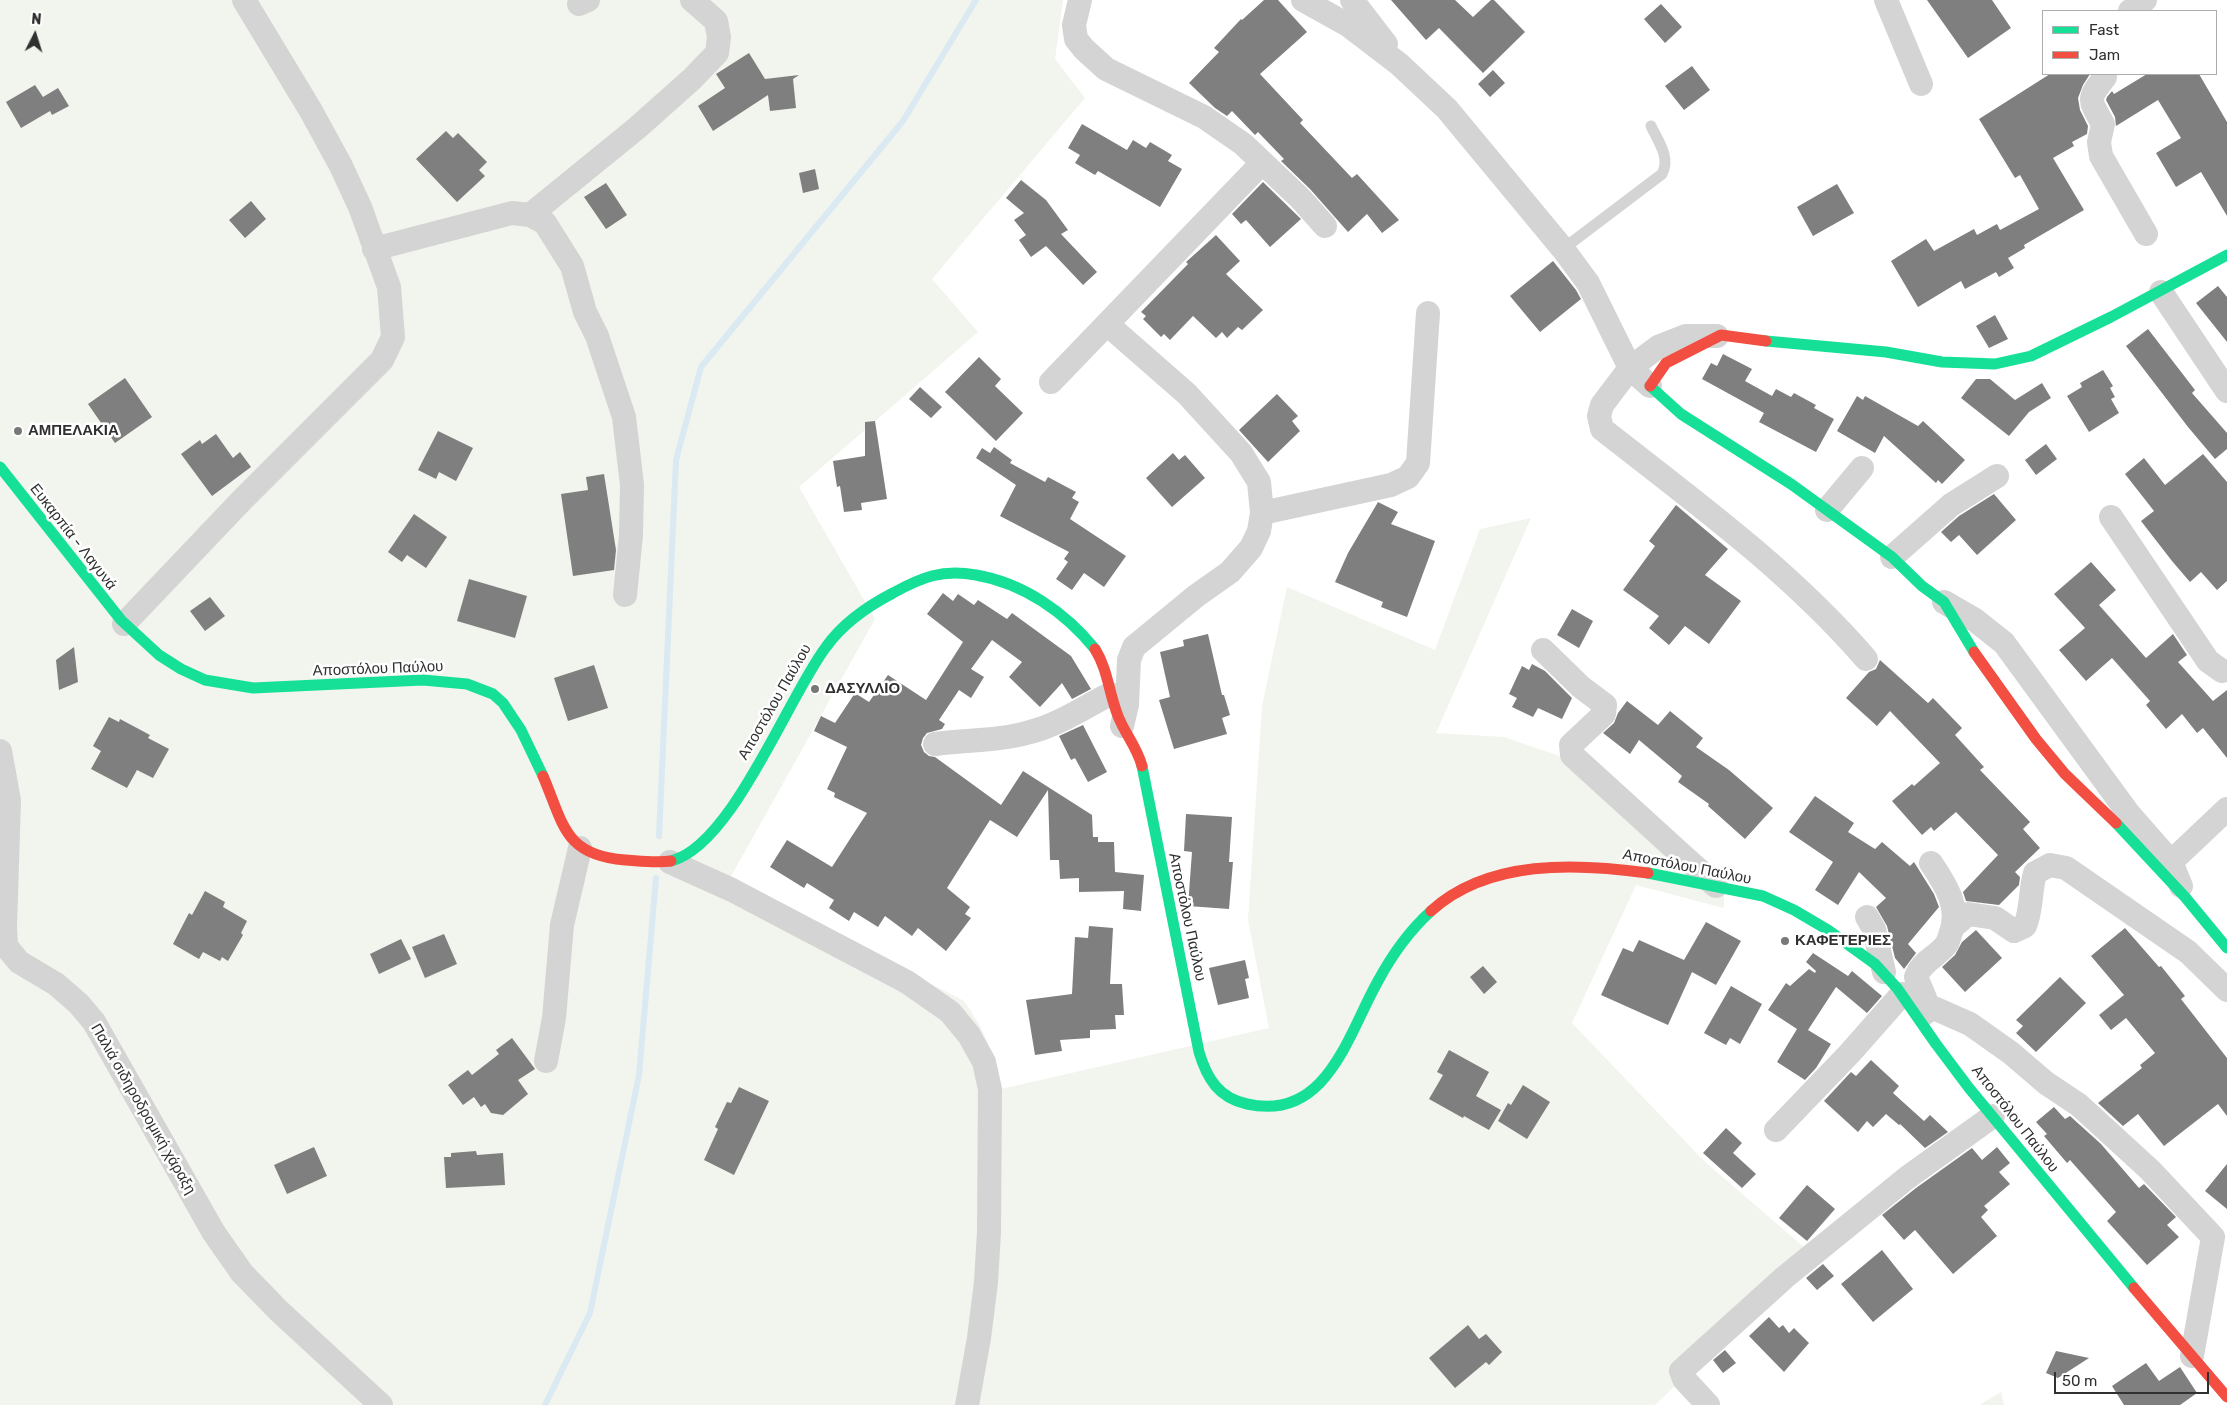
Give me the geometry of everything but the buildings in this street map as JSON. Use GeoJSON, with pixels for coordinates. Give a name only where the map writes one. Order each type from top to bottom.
{"type":"FeatureCollection","features":[{"type":"Feature","properties":{"kind":"street"},"geometry":{"type":"LineString","coordinates":[[124,624],[242,500],[382,360],[393,337],[389,287],[360,207],[341,166],[311,111],[244,0]]}},
{"type":"Feature","properties":{"kind":"street"},"geometry":{"type":"LineString","coordinates":[[530,215],[637,128],[692,79],[717,53],[719,37],[716,21],[692,0]]}},
{"type":"Feature","properties":{"kind":"street"},"geometry":{"type":"LineString","coordinates":[[1080,0],[1074,25],[1076,39],[1084,49],[1106,69],[1204,117],[1243,144],[1300,198],[1325,226]]}},
{"type":"Feature","properties":{"kind":"street"},"geometry":{"type":"LineString","coordinates":[[1303,0],[1348,25],[1399,64],[1447,109],[1588,283],[1630,368],[1681,414],[1791,484],[1892,557],[1922,586],[1944,602],[1975,620],[2004,643],[2129,814],[2171,862],[2185,897]]}},
{"type":"Feature","properties":{"kind":"street"},"geometry":{"type":"LineString","coordinates":[[1352,0],[1375,28],[1399,64]]}},
{"type":"Feature","properties":{"kind":"street"},"geometry":{"type":"LineString","coordinates":[[1886,0],[1921,84]]}},
{"type":"Feature","properties":{"kind":"street"},"geometry":{"type":"LineString","coordinates":[[2131,10],[2145,0]]}},
{"type":"Feature","properties":{"kind":"street"},"geometry":{"type":"LineString","coordinates":[[2104,75],[2105,77],[2092,94],[2092,104],[2103,124],[2099,142],[2101,156],[2146,234]]}},
{"type":"Feature","properties":{"kind":"street"},"geometry":{"type":"LineString","coordinates":[[1051,382],[1262,163]]}},
{"type":"Feature","properties":{"kind":"street"},"geometry":{"type":"LineString","coordinates":[[374,249],[512,214],[530,215],[545,223],[572,266],[585,312],[597,336],[624,417],[632,485],[631,543],[625,595]]}},
{"type":"Feature","properties":{"kind":"street"},"geometry":{"type":"LineString","coordinates":[[1866,659],[1778,568],[1602,429],[1599,416],[1602,404],[1630,368],[1658,347],[1686,336],[1721,336],[1818,347],[1886,352],[1942,362],[1995,364],[2031,356],[2161,292],[2227,255]]}},
{"type":"Feature","properties":{"kind":"street"},"geometry":{"type":"LineString","coordinates":[[2161,292],[2227,392]]}},
{"type":"Feature","properties":{"kind":"street"},"geometry":{"type":"LineString","coordinates":[[1262,513],[1391,485],[1408,477],[1418,463],[1428,312]]}},
{"type":"Feature","properties":{"kind":"street"},"geometry":{"type":"LineString","coordinates":[[1107,324],[1187,394],[1241,454],[1259,482],[1262,513],[1259,531],[1251,548],[1230,572],[1196,596],[1134,647],[1129,660],[1127,705],[1122,726]]}},
{"type":"Feature","properties":{"kind":"street"},"geometry":{"type":"LineString","coordinates":[[1650,386],[1666,363],[1698,345],[1721,336]]}},
{"type":"Feature","properties":{"kind":"street","name":"Ευκαρπία - Λαγυνά"},"geometry":{"type":"LineString","coordinates":[[0,467],[97,593],[124,624]]}},
{"type":"Feature","properties":{"kind":"street"},"geometry":{"type":"LineString","coordinates":[[1827,510],[1862,468]]}},
{"type":"Feature","properties":{"kind":"street"},"geometry":{"type":"LineString","coordinates":[[1892,557],[1951,505],[1997,476]]}},
{"type":"Feature","properties":{"kind":"street"},"geometry":{"type":"LineString","coordinates":[[2111,517],[2208,661],[2225,669]]}},
{"type":"Feature","properties":{"kind":"street","name":"Αποστόλου Παύλου"},"geometry":{"type":"LineString","coordinates":[[124,624],[147,648],[164,661],[186,673],[228,686],[274,688],[346,683],[439,681],[473,685],[502,702],[513,716],[567,831],[580,848],[592,854],[622,860],[670,862],[692,854],[706,841],[724,818],[810,668],[835,635],[859,614],[916,580],[936,573],[961,574],[999,580],[1024,590],[1062,615],[1084,637],[1102,660],[1110,694],[1122,726],[1137,751],[1168,893],[1178,954],[1189,996],[1196,1043],[1205,1070],[1215,1090],[1232,1100],[1246,1104],[1278,1108],[1295,1104],[1322,1082],[1342,1055],[1380,974],[1406,936],[1423,916],[1455,892],[1510,873],[1543,867],[1579,866],[1647,872],[1765,897],[1805,917],[1855,949],[1884,972],[1902,994]]}},
{"type":"Feature","properties":{"kind":"street"},"geometry":{"type":"LineString","coordinates":[[1944,602],[1977,658],[2036,739],[2066,774],[2101,806],[2185,897],[2227,948]]}},
{"type":"Feature","properties":{"kind":"street"},"geometry":{"type":"LineString","coordinates":[[1543,650],[1581,687],[1605,705],[1604,714],[1571,745],[1572,755],[1716,886]]}},
{"type":"Feature","properties":{"kind":"street"},"geometry":{"type":"LineString","coordinates":[[935,744],[983,740],[1031,732],[1067,717],[1110,694]]}},
{"type":"Feature","properties":{"kind":"street","name":"Παλιά σιδηροδρομική χάραξη"},"geometry":{"type":"LineString","coordinates":[[0,751],[9,801],[6,946],[19,962],[56,984],[79,1004],[94,1022],[214,1233],[242,1273],[279,1311],[381,1405]]}},
{"type":"Feature","properties":{"kind":"street"},"geometry":{"type":"LineString","coordinates":[[2171,862],[2227,808]]}},
{"type":"Feature","properties":{"kind":"street"},"geometry":{"type":"LineString","coordinates":[[546,1061],[554,1018],[562,925],[580,848]]}},
{"type":"Feature","properties":{"kind":"street"},"geometry":{"type":"LineString","coordinates":[[670,862],[732,890],[907,982],[950,1012],[969,1036],[984,1062],[990,1090],[989,1232],[986,1282],[967,1405]]}},
{"type":"Feature","properties":{"kind":"street"},"geometry":{"type":"LineString","coordinates":[[1924,1016],[1925,998],[1916,977],[1918,971],[1946,945],[1954,926],[1955,914],[1943,880],[1931,863]]}},
{"type":"Feature","properties":{"kind":"street"},"geometry":{"type":"LineString","coordinates":[[1954,926],[1968,914],[1995,918],[2014,931],[2025,926],[2030,915],[2031,886],[2035,873],[2050,865],[2066,868],[2188,952],[2227,990]]}},
{"type":"Feature","properties":{"kind":"street"},"geometry":{"type":"LineString","coordinates":[[1867,917],[1876,935],[1884,972]]}},
{"type":"Feature","properties":{"kind":"street"},"geometry":{"type":"LineString","coordinates":[[1776,1130],[1850,1053],[1902,994],[1924,1016],[1970,1024],[2011,1053],[2046,1083],[2079,1105],[2150,1170],[2220,1240],[2192,1356]]}},
{"type":"Feature","properties":{"kind":"street","name":"Αποστόλου Παύλου"},"geometry":{"type":"LineString","coordinates":[[1924,1016],[1993,1116],[2061,1202],[2227,1397]]}},
{"type":"Feature","properties":{"kind":"street"},"geometry":{"type":"LineString","coordinates":[[1708,1405],[1684,1379],[1681,1371],[1785,1276],[1908,1177],[1993,1116]]}},
{"type":"Feature","properties":{"kind":"lane"},"geometry":{"type":"LineString","coordinates":[[1562,249],[1662,174],[1666,167],[1666,158],[1651,126]]}},
{"type":"Feature","properties":{"kind":"shaded area"},"geometry":{"type":"Polygon","coordinates":[[[0,0],[1063,0],[1055,59],[1085,98],[932,279],[978,332],[799,487],[875,619],[729,880],[964,1001],[978,1022],[988,1043],[1001,1089],[1269,1028],[1248,920],[1262,706],[1287,587],[1435,650],[1480,529],[1531,518],[1436,733],[1504,737],[1600,770],[1724,875],[1724,908],[1636,885],[1572,1023],[1704,1161],[1813,1255],[1655,1405],[0,1405],[0,0]]]}},
{"type":"Feature","properties":{"kind":"shaded area"},"geometry":{"type":"Polygon","coordinates":[[[2001,1392],[2004,1405],[1979,1405],[2001,1392]]]}},
{"type":"Feature","properties":{"kind":"waterway"},"geometry":{"type":"LineString","coordinates":[[659,836],[676,460],[701,367],[903,121],[976,0]]}},
{"type":"Feature","properties":{"kind":"waterway"},"geometry":{"type":"LineString","coordinates":[[545,1405],[590,1313],[639,1075],[656,878]]}},
{"type":"Feature","properties":{"kind":"traffic: fast"},"geometry":{"type":"LineString","coordinates":[[1766,341],[1886,352],[1942,362],[1995,364],[2031,356],[2111,317],[2227,255]]}},
{"type":"Feature","properties":{"kind":"traffic: fast"},"geometry":{"type":"LineString","coordinates":[[1650,386],[1681,414],[1791,484],[1892,557],[1922,586],[1944,602],[1974,652]]}},
{"type":"Feature","properties":{"kind":"traffic: fast"},"geometry":{"type":"LineString","coordinates":[[0,467],[121,620],[159,655],[181,669],[205,680],[253,688],[423,680],[467,684],[493,694],[503,703],[521,730],[543,776]]}},
{"type":"Feature","properties":{"kind":"traffic: fast"},"geometry":{"type":"LineString","coordinates":[[671,861],[694,850],[716,828],[737,800],[811,670],[833,638],[865,609],[903,587],[933,576],[953,573],[964,573],[993,579],[1026,592],[1057,611],[1095,649]]}},
{"type":"Feature","properties":{"kind":"traffic: fast"},"geometry":{"type":"LineString","coordinates":[[1142,766],[1199,1052],[1210,1079],[1229,1097],[1247,1104],[1274,1106],[1297,1100],[1316,1087],[1331,1069],[1344,1048],[1389,962],[1408,935],[1431,911]]}},
{"type":"Feature","properties":{"kind":"traffic: fast"},"geometry":{"type":"LineString","coordinates":[[2116,823],[2185,897],[2227,948]]}},
{"type":"Feature","properties":{"kind":"traffic: fast"},"geometry":{"type":"LineString","coordinates":[[1648,873],[1763,896],[1794,910],[1828,930],[1875,964],[1897,988],[1969,1088],[2134,1288]]}},
{"type":"Feature","properties":{"kind":"traffic: jam"},"geometry":{"type":"LineString","coordinates":[[1650,386],[1666,363],[1721,335],[1766,341]]}},
{"type":"Feature","properties":{"kind":"traffic: jam"},"geometry":{"type":"LineString","coordinates":[[1095,649],[1103,665],[1118,716],[1142,766]]}},
{"type":"Feature","properties":{"kind":"traffic: jam"},"geometry":{"type":"LineString","coordinates":[[1974,652],[2036,739],[2065,774],[2116,823]]}},
{"type":"Feature","properties":{"kind":"traffic: jam"},"geometry":{"type":"LineString","coordinates":[[543,776],[562,823],[578,844],[589,852],[625,860],[671,861]]}},
{"type":"Feature","properties":{"kind":"traffic: jam"},"geometry":{"type":"LineString","coordinates":[[1431,911],[1454,894],[1479,882],[1506,873],[1563,867],[1592,867],[1648,873]]}},
{"type":"Feature","properties":{"kind":"traffic: jam"},"geometry":{"type":"LineString","coordinates":[[2134,1288],[2227,1397]]}},
{"type":"Feature","properties":{"kind":"place","name":"ΑΜΠΕΛΑΚΙΑ"},"geometry":{"type":"Point","coordinates":[18,431]}},
{"type":"Feature","properties":{"kind":"place","name":"ΔΑΣΥΛΛΙΟ"},"geometry":{"type":"Point","coordinates":[815,689]}},
{"type":"Feature","properties":{"kind":"place","name":"ΚΑΦΕΤΕΡΙΕΣ"},"geometry":{"type":"Point","coordinates":[1785,941]}}]}
